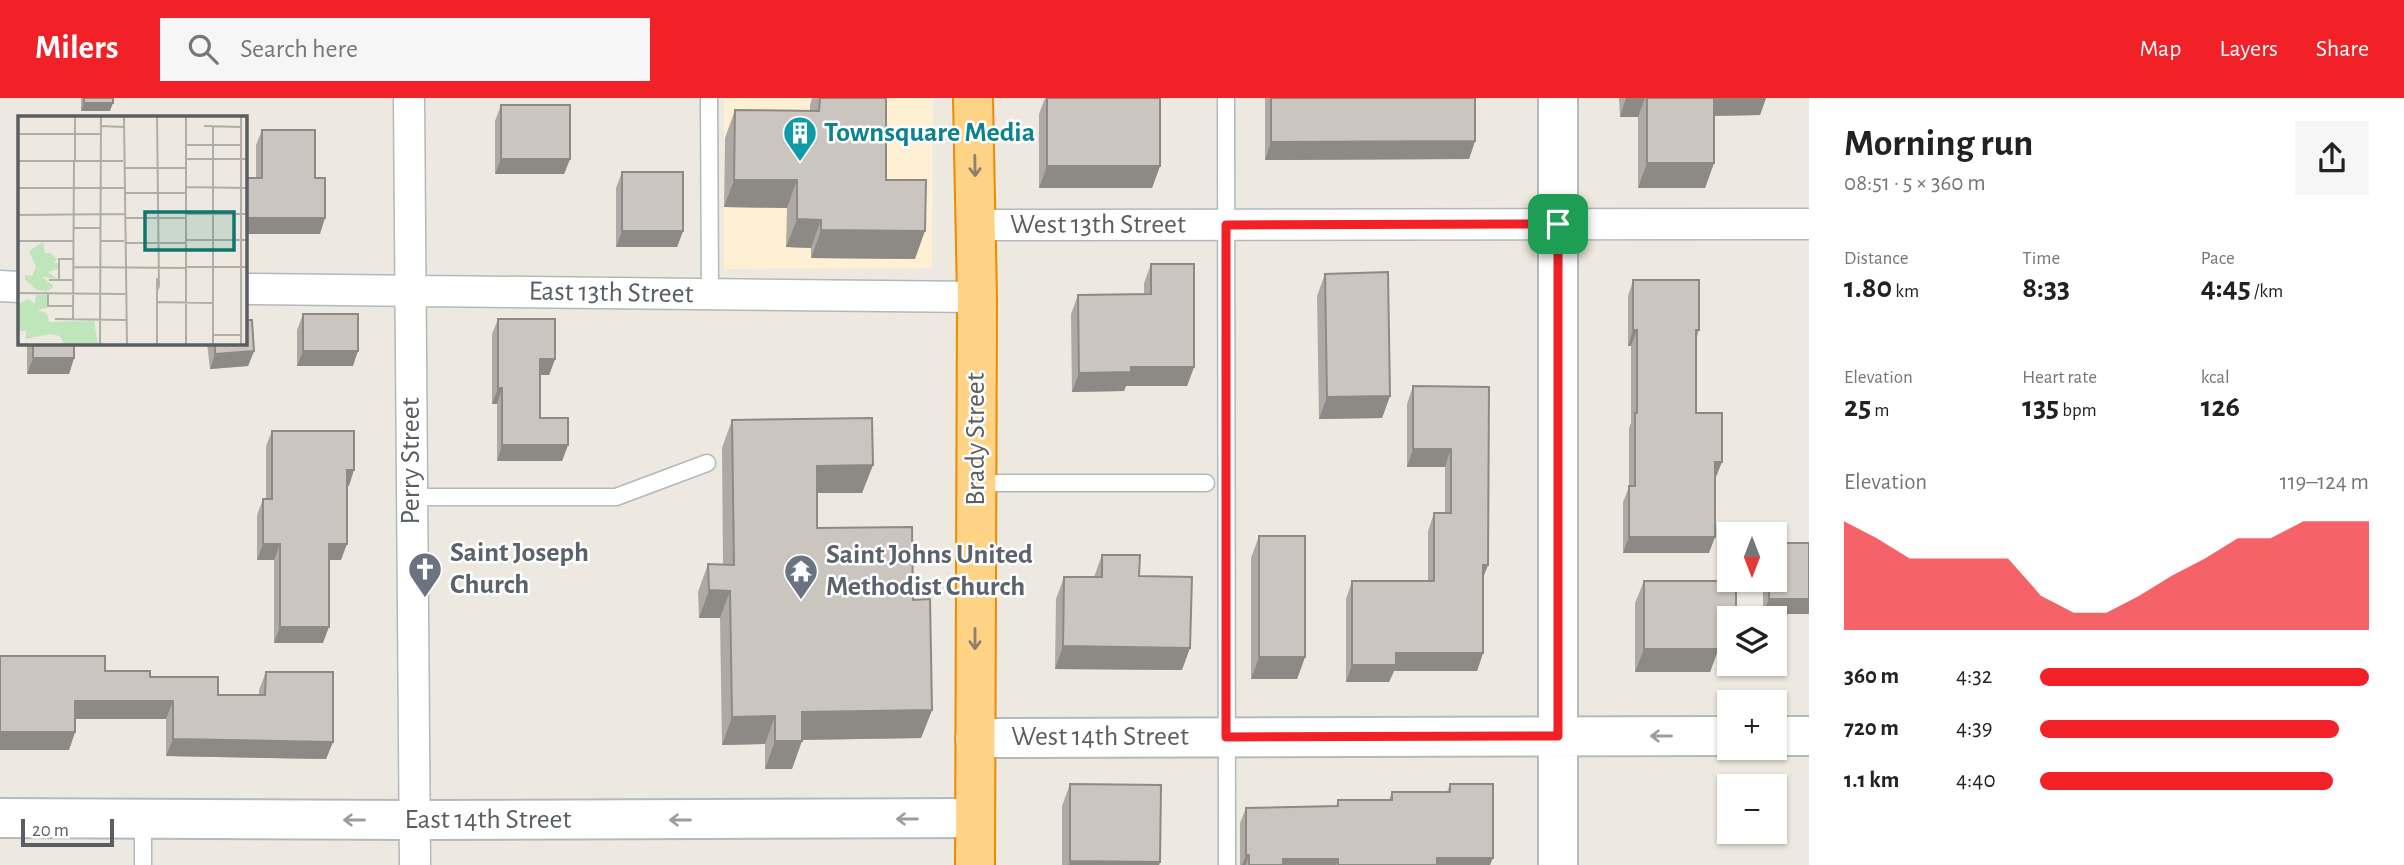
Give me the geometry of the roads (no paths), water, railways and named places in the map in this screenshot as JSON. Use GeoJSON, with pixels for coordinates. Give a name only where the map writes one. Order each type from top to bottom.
{"type":"FeatureCollection","features":[{"type":"Feature","properties":{"kind":"highway","name":"Brady Street"},"geometry":{"type":"LineString","coordinates":[[973,98],[977,297],[975,865]]}},
{"type":"Feature","properties":{"kind":"street","name":"Perry Street"},"geometry":{"type":"LineString","coordinates":[[409,98],[415,865]]}},
{"type":"Feature","properties":{"kind":"street"},"geometry":{"type":"LineString","coordinates":[[1558,98],[1558,865]]}},
{"type":"Feature","properties":{"kind":"street","name":"West 13th Street"},"geometry":{"type":"LineString","coordinates":[[976,225],[1809,224]]}},
{"type":"Feature","properties":{"kind":"street"},"geometry":{"type":"LineString","coordinates":[[0,286],[18,287]]}},
{"type":"Feature","properties":{"kind":"street","name":"East 13th Street"},"geometry":{"type":"LineString","coordinates":[[247,289],[977,297]]}},
{"type":"Feature","properties":{"kind":"street","name":"West 14th Street"},"geometry":{"type":"LineString","coordinates":[[975,738],[1717,736]]}},
{"type":"Feature","properties":{"kind":"street"},"geometry":{"type":"LineString","coordinates":[[1787,736],[1809,736]]}},
{"type":"Feature","properties":{"kind":"street","name":"East 14th Street"},"geometry":{"type":"LineString","coordinates":[[0,818],[975,818]]}},
{"type":"Feature","properties":{"kind":"lane"},"geometry":{"type":"LineString","coordinates":[[709,98],[710,295]]}},
{"type":"Feature","properties":{"kind":"lane"},"geometry":{"type":"LineString","coordinates":[[1226,98],[1227,865]]}},
{"type":"Feature","properties":{"kind":"lane"},"geometry":{"type":"LineString","coordinates":[[412,497],[616,496],[707,464]]}},
{"type":"Feature","properties":{"kind":"lane"},"geometry":{"type":"LineString","coordinates":[[976,483],[1206,483]]}},
{"type":"Feature","properties":{"kind":"lane"},"geometry":{"type":"LineString","coordinates":[[143,818],[143,865]]}},
{"type":"Feature","properties":{"kind":"place","name":"Townsquare Media"},"geometry":{"type":"Point","coordinates":[800,163]}},
{"type":"Feature","properties":{"kind":"place","name":"Saint Joseph Church"},"geometry":{"type":"Point","coordinates":[425,599]}},
{"type":"Feature","properties":{"kind":"place","name":"Saint Johns United Methodist Church"},"geometry":{"type":"Point","coordinates":[801,601]}}]}
